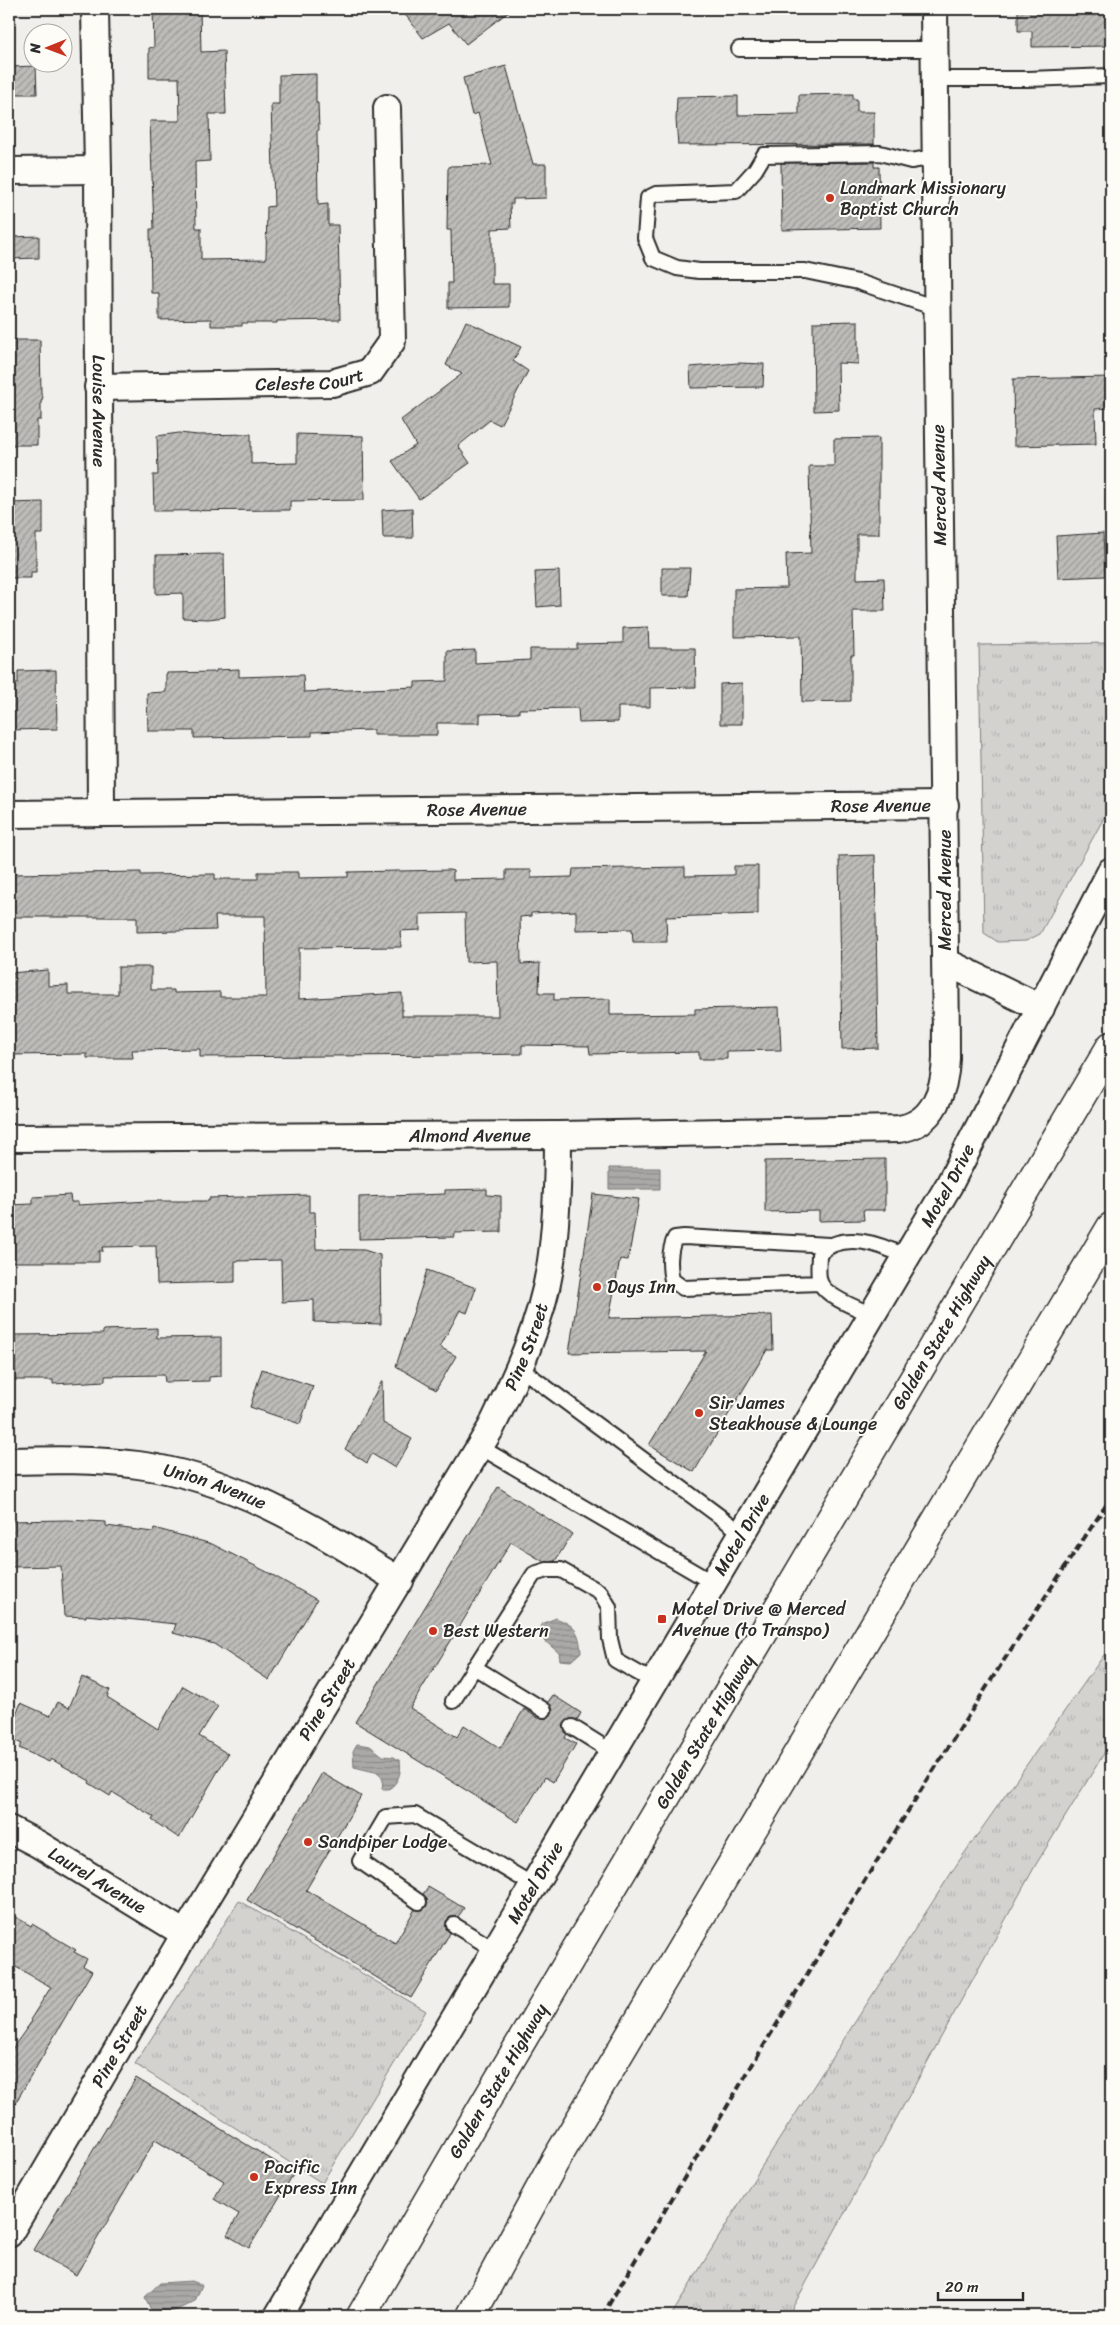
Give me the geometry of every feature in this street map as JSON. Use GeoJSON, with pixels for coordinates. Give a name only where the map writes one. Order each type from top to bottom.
{"type":"FeatureCollection","features":[{"type":"Feature","properties":{"kind":"highway","name":"Golden State Highway"},"geometry":{"type":"LineString","coordinates":[[361,2316],[478,2114],[1111,1046]]}},
{"type":"Feature","properties":{"kind":"highway"},"geometry":{"type":"LineString","coordinates":[[471,2316],[554,2163],[1111,1227]]}},
{"type":"Feature","properties":{"kind":"street","name":"Louise Avenue"},"geometry":{"type":"LineString","coordinates":[[95,9],[98,170],[101,813]]}},
{"type":"Feature","properties":{"kind":"street","name":"Merced Avenue"},"geometry":{"type":"LineString","coordinates":[[928,1115],[939,1097],[945,1075],[946,962],[936,308],[934,9]]}},
{"type":"Feature","properties":{"kind":"street","name":"Celeste Court"},"geometry":{"type":"LineString","coordinates":[[98,387],[332,383],[370,372],[392,341],[387,108]]}},
{"type":"Feature","properties":{"kind":"street"},"geometry":{"type":"LineString","coordinates":[[9,171],[98,170]]}},
{"type":"Feature","properties":{"kind":"street","name":"Rose Avenue"},"geometry":{"type":"LineString","coordinates":[[9,814],[945,805]]}},
{"type":"Feature","properties":{"kind":"street","name":"Motel Drive"},"geometry":{"type":"LineString","coordinates":[[278,2316],[949,1185],[1111,871]]}},
{"type":"Feature","properties":{"kind":"street","name":"Merced Avenue"},"geometry":{"type":"LineString","coordinates":[[946,962],[1040,1008]]}},
{"type":"Feature","properties":{"kind":"street","name":"Almond Avenue"},"geometry":{"type":"LineString","coordinates":[[9,1138],[558,1135],[898,1129],[914,1126],[928,1115]]}},
{"type":"Feature","properties":{"kind":"street","name":"Pine Street"},"geometry":{"type":"LineString","coordinates":[[9,2234],[16,2206],[185,1934],[400,1581],[480,1447],[520,1368],[535,1328],[550,1270],[554,1236],[558,1135]]}},
{"type":"Feature","properties":{"kind":"street","name":"Union Avenue"},"geometry":{"type":"LineString","coordinates":[[9,1461],[105,1462],[164,1470],[204,1480],[236,1490],[280,1510],[400,1581]]}},
{"type":"Feature","properties":{"kind":"street","name":"Laurel Avenue"},"geometry":{"type":"LineString","coordinates":[[9,1830],[38,1844],[185,1934]]}},
{"type":"Feature","properties":{"kind":"lane"},"geometry":{"type":"LineString","coordinates":[[739,50],[934,49]]}},
{"type":"Feature","properties":{"kind":"lane"},"geometry":{"type":"LineString","coordinates":[[934,79],[1028,79],[1111,76]]}},
{"type":"Feature","properties":{"kind":"lane"},"geometry":{"type":"LineString","coordinates":[[935,157],[911,161],[880,153],[764,155],[755,170],[736,191],[656,194],[648,198],[645,238],[653,258],[678,268],[699,271],[805,271],[858,282],[936,308]]}},
{"type":"Feature","properties":{"kind":"lane"},"geometry":{"type":"LineString","coordinates":[[820,1282],[683,1288],[672,1280],[670,1270],[671,1245],[675,1238],[684,1237],[829,1245]]}},
{"type":"Feature","properties":{"kind":"lane"},"geometry":{"type":"LineString","coordinates":[[873,1315],[838,1299],[826,1291],[820,1282],[819,1254],[829,1245],[840,1241],[870,1242],[884,1246],[907,1257]]}},
{"type":"Feature","properties":{"kind":"lane"},"geometry":{"type":"LineString","coordinates":[[520,1368],[742,1533]]}},
{"type":"Feature","properties":{"kind":"lane"},"geometry":{"type":"LineString","coordinates":[[480,1447],[713,1583]]}},
{"type":"Feature","properties":{"kind":"lane"},"geometry":{"type":"LineString","coordinates":[[452,1701],[534,1574],[547,1570],[561,1570],[600,1592],[609,1607],[610,1639],[615,1660],[654,1682]]}},
{"type":"Feature","properties":{"kind":"lane"},"geometry":{"type":"LineString","coordinates":[[474,1667],[544,1710]]}},
{"type":"Feature","properties":{"kind":"lane"},"geometry":{"type":"LineString","coordinates":[[572,1727],[612,1752]]}},
{"type":"Feature","properties":{"kind":"lane"},"geometry":{"type":"LineString","coordinates":[[419,1902],[360,1861],[386,1816],[415,1815],[533,1885]]}},
{"type":"Feature","properties":{"kind":"lane"},"geometry":{"type":"LineString","coordinates":[[454,1925],[496,1950]]}},
{"type":"Feature","properties":{"kind":"green space"},"geometry":{"type":"Polygon","coordinates":[[[1111,643],[1111,805],[1040,934],[1026,941],[998,942],[984,933],[979,645],[1111,643]]]}},
{"type":"Feature","properties":{"kind":"green space"},"geometry":{"type":"Polygon","coordinates":[[[1111,1645],[1111,1742],[1035,1866],[788,2316],[671,2316],[762,2166],[959,1861],[1111,1645]]]}},
{"type":"Feature","properties":{"kind":"green space"},"geometry":{"type":"Polygon","coordinates":[[[239,1901],[426,2011],[322,2183],[135,2064],[239,1901]]]}},
{"type":"Feature","properties":{"kind":"shaded area"},"geometry":{"type":"Polygon","coordinates":[[[609,1168],[660,1168],[660,1189],[609,1189],[609,1168]]]}},
{"type":"Feature","properties":{"kind":"shaded area"},"geometry":{"type":"Polygon","coordinates":[[[556,1618],[572,1626],[579,1639],[581,1652],[571,1661],[560,1660],[559,1653],[538,1635],[542,1624],[556,1618]]]}},
{"type":"Feature","properties":{"kind":"shaded area"},"geometry":{"type":"Polygon","coordinates":[[[357,1744],[370,1746],[383,1756],[394,1757],[400,1761],[399,1777],[389,1789],[382,1789],[383,1780],[379,1773],[354,1767],[353,1751],[357,1744]]]}},
{"type":"Feature","properties":{"kind":"shaded area"},"geometry":{"type":"Polygon","coordinates":[[[192,2281],[202,2285],[195,2301],[177,2310],[154,2316],[145,2297],[160,2283],[192,2281]]]}},
{"type":"Feature","properties":{"kind":"building"},"geometry":{"type":"Polygon","coordinates":[[[153,9],[200,9],[201,52],[224,51],[226,114],[209,114],[210,161],[195,162],[196,228],[201,228],[201,260],[266,259],[267,207],[274,206],[271,104],[279,104],[279,75],[316,74],[316,103],[318,103],[319,130],[317,131],[318,205],[328,204],[328,225],[338,225],[340,320],[277,321],[277,323],[242,323],[242,326],[211,326],[211,319],[159,320],[159,293],[151,293],[150,229],[154,229],[150,121],[180,121],[179,78],[149,78],[149,48],[154,47],[153,9]]]}},
{"type":"Feature","properties":{"kind":"building"},"geometry":{"type":"Polygon","coordinates":[[[401,9],[512,9],[466,44],[449,23],[423,38],[401,9]]]}},
{"type":"Feature","properties":{"kind":"building"},"geometry":{"type":"Polygon","coordinates":[[[1018,9],[1111,9],[1111,46],[1032,47],[1032,31],[1018,31],[1018,9]]]}},
{"type":"Feature","properties":{"kind":"building"},"geometry":{"type":"Polygon","coordinates":[[[506,66],[533,164],[546,164],[546,198],[513,199],[513,204],[510,204],[511,228],[492,229],[492,284],[509,284],[509,307],[448,308],[448,283],[452,283],[451,230],[447,230],[448,169],[450,166],[492,165],[478,113],[472,115],[463,78],[506,66]]]}},
{"type":"Feature","properties":{"kind":"building"},"geometry":{"type":"Polygon","coordinates":[[[9,67],[22,67],[22,72],[36,72],[37,94],[9,94],[9,67]]]}},
{"type":"Feature","properties":{"kind":"building"},"geometry":{"type":"Polygon","coordinates":[[[853,94],[853,99],[857,99],[857,112],[874,112],[874,144],[678,145],[677,97],[738,96],[738,115],[799,114],[799,95],[853,94]]]}},
{"type":"Feature","properties":{"kind":"building","name":"Landmark Missionary Baptist Church"},"geometry":{"type":"Polygon","coordinates":[[[874,162],[874,167],[879,167],[880,228],[782,230],[781,163],[874,162]]]}},
{"type":"Feature","properties":{"kind":"building"},"geometry":{"type":"Polygon","coordinates":[[[39,236],[39,258],[9,259],[9,237],[39,236]]]}},
{"type":"Feature","properties":{"kind":"building"},"geometry":{"type":"Polygon","coordinates":[[[466,321],[521,347],[513,361],[528,371],[500,425],[490,420],[458,446],[470,463],[419,499],[392,461],[416,445],[401,420],[462,374],[446,365],[466,321]]]}},
{"type":"Feature","properties":{"kind":"building"},"geometry":{"type":"Polygon","coordinates":[[[858,321],[858,364],[838,363],[839,410],[814,411],[813,322],[858,321]]]}},
{"type":"Feature","properties":{"kind":"building"},"geometry":{"type":"Polygon","coordinates":[[[9,340],[40,340],[41,394],[43,397],[41,402],[41,420],[37,420],[37,445],[9,445],[9,340]]]}},
{"type":"Feature","properties":{"kind":"building"},"geometry":{"type":"Polygon","coordinates":[[[738,363],[764,364],[763,387],[691,388],[690,367],[738,363]]]}},
{"type":"Feature","properties":{"kind":"building"},"geometry":{"type":"Polygon","coordinates":[[[1111,377],[1111,408],[1095,409],[1096,444],[1014,446],[1013,379],[1111,377]]]}},
{"type":"Feature","properties":{"kind":"building"},"geometry":{"type":"Polygon","coordinates":[[[179,433],[198,435],[251,434],[251,464],[297,463],[297,434],[363,436],[364,500],[290,501],[290,510],[154,511],[153,475],[158,475],[157,436],[179,433]]]}},
{"type":"Feature","properties":{"kind":"building"},"geometry":{"type":"Polygon","coordinates":[[[879,438],[879,534],[857,534],[857,579],[884,578],[885,611],[853,611],[854,655],[851,655],[851,701],[802,702],[801,636],[734,637],[734,589],[787,588],[786,554],[811,553],[809,466],[834,466],[834,439],[879,438]]]}},
{"type":"Feature","properties":{"kind":"building"},"geometry":{"type":"Polygon","coordinates":[[[43,502],[43,534],[36,534],[36,572],[31,572],[31,578],[9,578],[9,503],[43,502]]]}},
{"type":"Feature","properties":{"kind":"building"},"geometry":{"type":"Polygon","coordinates":[[[412,508],[413,538],[383,538],[382,510],[412,508]]]}},
{"type":"Feature","properties":{"kind":"building"},"geometry":{"type":"Polygon","coordinates":[[[1103,533],[1105,576],[1058,578],[1056,536],[1103,533]]]}},
{"type":"Feature","properties":{"kind":"building"},"geometry":{"type":"Polygon","coordinates":[[[224,554],[225,617],[208,619],[183,618],[183,593],[156,594],[156,555],[224,554]]]}},
{"type":"Feature","properties":{"kind":"building"},"geometry":{"type":"Polygon","coordinates":[[[662,568],[690,568],[688,596],[662,596],[662,568]]]}},
{"type":"Feature","properties":{"kind":"building"},"geometry":{"type":"Polygon","coordinates":[[[559,571],[560,605],[537,607],[535,572],[559,571]]]}},
{"type":"Feature","properties":{"kind":"building"},"geometry":{"type":"Polygon","coordinates":[[[648,627],[649,648],[695,648],[696,687],[650,688],[650,707],[618,707],[618,722],[579,723],[578,708],[519,709],[519,713],[480,714],[480,723],[437,723],[437,735],[373,735],[373,730],[312,732],[312,736],[194,738],[194,731],[148,731],[147,693],[166,692],[166,673],[216,672],[216,670],[239,669],[239,677],[303,675],[304,692],[415,687],[415,682],[447,681],[447,651],[475,650],[475,663],[530,660],[530,649],[577,649],[577,644],[623,643],[623,628],[648,627]]]}},
{"type":"Feature","properties":{"kind":"building"},"geometry":{"type":"Polygon","coordinates":[[[56,670],[57,729],[9,730],[9,683],[18,684],[18,671],[56,670]]]}},
{"type":"Feature","properties":{"kind":"building"},"geometry":{"type":"Polygon","coordinates":[[[742,683],[742,724],[720,724],[720,684],[742,683]]]}},
{"type":"Feature","properties":{"kind":"building"},"geometry":{"type":"Polygon","coordinates":[[[875,855],[878,1048],[842,1049],[839,856],[875,855]]]}},
{"type":"Feature","properties":{"kind":"building"},"geometry":{"type":"Polygon","coordinates":[[[734,866],[758,866],[758,914],[666,917],[667,942],[633,942],[632,929],[576,930],[576,911],[531,913],[531,916],[520,917],[521,964],[540,963],[539,993],[554,993],[554,1000],[610,999],[610,1015],[695,1014],[695,1009],[779,1007],[781,1050],[727,1051],[727,1059],[699,1059],[699,1052],[590,1054],[589,1046],[522,1045],[522,1054],[200,1057],[200,1049],[132,1050],[133,1058],[87,1058],[87,1054],[9,1055],[9,973],[48,970],[48,986],[68,985],[68,994],[118,994],[118,967],[151,967],[151,990],[174,990],[174,993],[220,992],[220,997],[266,997],[265,916],[215,916],[216,930],[137,932],[137,917],[9,917],[9,874],[141,872],[141,875],[215,874],[215,879],[258,879],[258,872],[298,872],[298,878],[348,877],[348,872],[449,870],[453,871],[453,880],[506,879],[506,870],[531,870],[531,878],[572,877],[573,869],[685,867],[685,876],[734,875],[734,866]],[[465,913],[420,914],[420,930],[400,931],[401,947],[299,948],[299,999],[402,993],[402,1016],[498,1016],[497,961],[466,962],[465,913]]]}},
{"type":"Feature","properties":{"kind":"building"},"geometry":{"type":"Polygon","coordinates":[[[885,1159],[885,1210],[863,1210],[864,1220],[819,1221],[819,1211],[765,1212],[765,1161],[885,1159]]]}},
{"type":"Feature","properties":{"kind":"building"},"geometry":{"type":"Polygon","coordinates":[[[487,1189],[487,1195],[501,1196],[501,1232],[454,1233],[454,1237],[359,1239],[359,1197],[445,1194],[445,1190],[487,1189]]]}},
{"type":"Feature","properties":{"kind":"building","name":"Days Inn"},"geometry":{"type":"Polygon","coordinates":[[[593,1194],[639,1199],[628,1260],[620,1259],[609,1318],[772,1315],[773,1350],[767,1350],[694,1472],[649,1445],[706,1351],[569,1353],[593,1194]]]}},
{"type":"Feature","properties":{"kind":"building"},"geometry":{"type":"Polygon","coordinates":[[[70,1195],[71,1202],[78,1202],[78,1205],[149,1201],[209,1201],[209,1198],[309,1195],[309,1212],[315,1212],[316,1249],[364,1250],[380,1255],[381,1324],[314,1322],[314,1300],[282,1302],[281,1260],[235,1261],[235,1282],[157,1284],[156,1246],[102,1247],[103,1251],[99,1251],[99,1262],[9,1262],[9,1205],[33,1204],[33,1197],[70,1195]]]}},
{"type":"Feature","properties":{"kind":"building"},"geometry":{"type":"Polygon","coordinates":[[[427,1270],[476,1288],[467,1313],[460,1310],[440,1347],[456,1356],[436,1390],[396,1366],[427,1270]]]}},
{"type":"Feature","properties":{"kind":"building"},"geometry":{"type":"Polygon","coordinates":[[[157,1328],[157,1338],[221,1337],[221,1376],[209,1377],[209,1381],[165,1382],[164,1375],[105,1376],[105,1381],[53,1384],[53,1380],[15,1380],[15,1335],[103,1334],[103,1330],[157,1328]]]}},
{"type":"Feature","properties":{"kind":"building"},"geometry":{"type":"Polygon","coordinates":[[[262,1369],[313,1386],[300,1424],[250,1407],[262,1369]]]}},
{"type":"Feature","properties":{"kind":"building"},"geometry":{"type":"Polygon","coordinates":[[[382,1381],[383,1423],[412,1439],[395,1468],[372,1454],[367,1463],[345,1449],[382,1381]]]}},
{"type":"Feature","properties":{"kind":"building","name":"Best Western"},"geometry":{"type":"Polygon","coordinates":[[[498,1487],[572,1534],[555,1561],[544,1562],[511,1542],[410,1708],[457,1737],[464,1725],[500,1748],[524,1709],[538,1718],[548,1718],[551,1715],[553,1710],[548,1702],[553,1695],[581,1713],[577,1720],[568,1720],[563,1726],[567,1734],[565,1738],[576,1744],[553,1782],[545,1777],[518,1822],[355,1722],[498,1487]]]}},
{"type":"Feature","properties":{"kind":"building"},"geometry":{"type":"Polygon","coordinates":[[[68,1520],[106,1522],[106,1526],[153,1532],[154,1528],[212,1544],[317,1600],[269,1680],[214,1644],[173,1633],[176,1624],[86,1615],[86,1617],[64,1616],[61,1566],[9,1567],[9,1521],[68,1520]]]}},
{"type":"Feature","properties":{"kind":"building"},"geometry":{"type":"Polygon","coordinates":[[[82,1677],[110,1690],[107,1697],[158,1729],[183,1686],[218,1706],[199,1736],[228,1754],[179,1838],[152,1820],[154,1817],[112,1792],[110,1796],[89,1783],[90,1781],[51,1759],[49,1762],[19,1748],[22,1744],[9,1738],[9,1729],[21,1703],[50,1716],[58,1702],[69,1708],[82,1677]]]}},
{"type":"Feature","properties":{"kind":"building","name":"Sandpiper Lodge"},"geometry":{"type":"Polygon","coordinates":[[[322,1773],[361,1796],[306,1890],[395,1943],[415,1909],[422,1910],[426,1907],[427,1899],[423,1894],[428,1887],[464,1908],[458,1917],[450,1917],[446,1921],[446,1929],[450,1933],[411,1998],[247,1900],[322,1773]]]}},
{"type":"Feature","properties":{"kind":"building"},"geometry":{"type":"Polygon","coordinates":[[[9,1913],[76,1950],[74,1952],[87,1959],[83,1966],[92,1971],[9,2114],[9,2053],[32,2021],[30,2020],[51,1987],[9,1963],[9,1913]]]}},
{"type":"Feature","properties":{"kind":"building","name":"Pacific Express Inn"},"geometry":{"type":"Polygon","coordinates":[[[136,2078],[294,2173],[249,2248],[227,2235],[239,2214],[214,2199],[224,2181],[155,2140],[76,2275],[34,2250],[136,2078]]]}},
{"type":"Feature","properties":{"kind":"railway"},"geometry":{"type":"LineString","coordinates":[[602,2316],[725,2109],[914,1801],[1044,1598],[1111,1498]]}},
{"type":"Feature","properties":{"kind":"place","name":"Landmark Missionary Baptist Church"},"geometry":{"type":"Point","coordinates":[830,198]}},
{"type":"Feature","properties":{"kind":"place","name":"Days Inn"},"geometry":{"type":"Point","coordinates":[597,1287]}},
{"type":"Feature","properties":{"kind":"place","name":"Sir James Steakhouse & Lounge"},"geometry":{"type":"Point","coordinates":[699,1413]}},
{"type":"Feature","properties":{"kind":"place","name":"Motel Drive @ Merced Avenue (to Transpo)"},"geometry":{"type":"Point","coordinates":[662,1619]}},
{"type":"Feature","properties":{"kind":"place","name":"Best Western"},"geometry":{"type":"Point","coordinates":[433,1631]}},
{"type":"Feature","properties":{"kind":"place","name":"Sandpiper Lodge"},"geometry":{"type":"Point","coordinates":[308,1842]}},
{"type":"Feature","properties":{"kind":"place","name":"Pacific Express Inn"},"geometry":{"type":"Point","coordinates":[254,2177]}}]}
